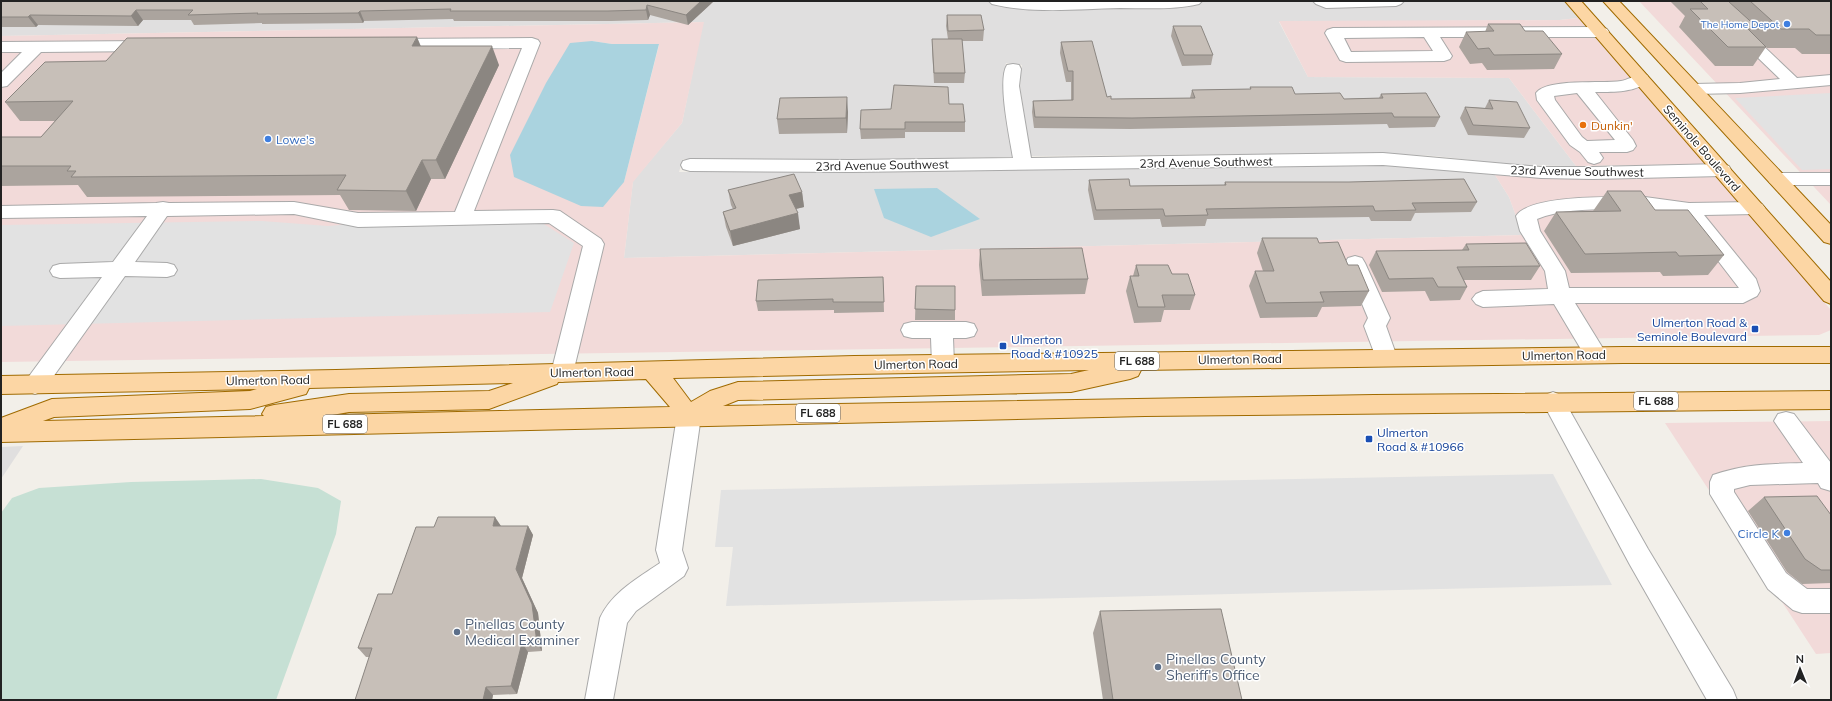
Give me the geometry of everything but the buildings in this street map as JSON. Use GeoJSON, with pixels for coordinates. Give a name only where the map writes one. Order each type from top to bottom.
{"type":"FeatureCollection","features":[{"type":"Feature","properties":{"kind":"main road","name":"Seminole Boulevard"},"geometry":{"type":"LineString","coordinates":[[1573,1],[1831,296]]}},
{"type":"Feature","properties":{"kind":"main road"},"geometry":{"type":"LineString","coordinates":[[1611,1],[1831,237]]}},
{"type":"Feature","properties":{"kind":"main road","name":"Ulmerton Road"},"geometry":{"type":"LineString","coordinates":[[1,385],[1170,360],[1596,355],[1831,355]]}},
{"type":"Feature","properties":{"kind":"main road"},"geometry":{"type":"LineString","coordinates":[[651,370],[670,390],[689,416],[705,403],[726,394],[738,391],[1070,383],[1170,360]]}},
{"type":"Feature","properties":{"kind":"main road"},"geometry":{"type":"LineString","coordinates":[[228,426],[281,413],[349,403],[489,400],[562,373]]}},
{"type":"Feature","properties":{"kind":"main road"},"geometry":{"type":"LineString","coordinates":[[1,428],[52,408],[250,400],[336,379]]}},
{"type":"Feature","properties":{"kind":"main road","name":"FL 688"},"geometry":{"type":"LineString","coordinates":[[1,432],[689,416],[1553,401],[1831,400]]}},
{"type":"Feature","properties":{"kind":"street"},"geometry":{"type":"LineString","coordinates":[[997,1],[1027,5],[1166,3],[1194,1]]}},
{"type":"Feature","properties":{"kind":"street"},"geometry":{"type":"LineString","coordinates":[[1322,1],[1326,3],[1396,1]]}},
{"type":"Feature","properties":{"kind":"street"},"geometry":{"type":"LineString","coordinates":[[1707,1],[1793,83]]}},
{"type":"Feature","properties":{"kind":"street"},"geometry":{"type":"LineString","coordinates":[[1429,33],[1444,56],[1346,57],[1333,33],[1601,32]]}},
{"type":"Feature","properties":{"kind":"street"},"geometry":{"type":"LineString","coordinates":[[375,44],[532,43],[462,218]]}},
{"type":"Feature","properties":{"kind":"street"},"geometry":{"type":"LineString","coordinates":[[1,47],[162,46]]}},
{"type":"Feature","properties":{"kind":"street"},"geometry":{"type":"LineString","coordinates":[[1,82],[8,67],[36,47]]}},
{"type":"Feature","properties":{"kind":"street"},"geometry":{"type":"LineString","coordinates":[[1013,69],[1011,86],[1023,163]]}},
{"type":"Feature","properties":{"kind":"street"},"geometry":{"type":"LineString","coordinates":[[1604,172],[1586,148],[1576,141],[1544,96],[1548,91],[1553,90],[1625,86],[1641,79]]}},
{"type":"Feature","properties":{"kind":"street"},"geometry":{"type":"LineString","coordinates":[[1694,89],[1831,80]]}},
{"type":"Feature","properties":{"kind":"street"},"geometry":{"type":"LineString","coordinates":[[1584,88],[1583,89],[1627,144],[1626,146],[1588,146],[1586,148]]}},
{"type":"Feature","properties":{"kind":"street","name":"23rd Avenue Southwest"},"geometry":{"type":"LineString","coordinates":[[690,165],[850,166],[1383,159],[1516,171],[1604,172],[1722,170]]}},
{"type":"Feature","properties":{"kind":"street"},"geometry":{"type":"LineString","coordinates":[[1777,179],[1831,179]]}},
{"type":"Feature","properties":{"kind":"street"},"geometry":{"type":"LineString","coordinates":[[1596,355],[1560,296],[1555,271],[1530,231],[1526,216],[1546,208],[1576,205],[1645,203],[1689,209],[1754,208]]}},
{"type":"Feature","properties":{"kind":"street"},"geometry":{"type":"LineString","coordinates":[[35,385],[163,208]]}},
{"type":"Feature","properties":{"kind":"street"},"geometry":{"type":"LineString","coordinates":[[1,212],[163,208],[294,208],[358,220],[553,216],[594,244],[562,373]]}},
{"type":"Feature","properties":{"kind":"street"},"geometry":{"type":"LineString","coordinates":[[1483,298],[1743,295],[1750,291],[1749,284],[1689,209]]}},
{"type":"Feature","properties":{"kind":"street"},"geometry":{"type":"LineString","coordinates":[[1355,263],[1379,318],[1375,326],[1386,358]]}},
{"type":"Feature","properties":{"kind":"street"},"geometry":{"type":"LineString","coordinates":[[60,271],[119,269],[167,270]]}},
{"type":"Feature","properties":{"kind":"street"},"geometry":{"type":"LineString","coordinates":[[912,330],[966,330]]}},
{"type":"Feature","properties":{"kind":"street"},"geometry":{"type":"LineString","coordinates":[[942,330],[943,364]]}},
{"type":"Feature","properties":{"kind":"street"},"geometry":{"type":"LineString","coordinates":[[1553,401],[1639,557],[1723,700]]}},
{"type":"Feature","properties":{"kind":"street"},"geometry":{"type":"LineString","coordinates":[[599,700],[614,618],[627,602],[675,568],[669,550],[689,416]]}},
{"type":"Feature","properties":{"kind":"street"},"geometry":{"type":"LineString","coordinates":[[1786,421],[1829,480]]}},
{"type":"Feature","properties":{"kind":"street"},"geometry":{"type":"LineString","coordinates":[[1829,480],[1750,475],[1722,482],[1722,494],[1777,581],[1802,601],[1830,601]]}},
{"type":"Feature","properties":{"kind":"shaded area"},"geometry":{"type":"Polygon","coordinates":[[[533,1],[1564,1],[1578,18],[1560,20],[1279,22],[1308,77],[1509,78],[1576,166],[1513,165],[1436,156],[1379,153],[1031,156],[1020,86],[1022,65],[1006,63],[1003,86],[1013,157],[851,160],[683,159],[679,172],[850,172],[1385,165],[1440,169],[1495,175],[1509,197],[1523,235],[624,258],[633,181],[682,123],[703,22],[1,36],[1,4],[533,1]]]}},
{"type":"Feature","properties":{"kind":"shaded area"},"geometry":{"type":"Polygon","coordinates":[[[1639,1],[1831,1],[1831,205],[1639,1]]]}},
{"type":"Feature","properties":{"kind":"shaded area"},"geometry":{"type":"Polygon","coordinates":[[[1578,18],[1705,164],[1576,166],[1509,78],[1308,77],[1279,21],[1560,20],[1578,18]]]}},
{"type":"Feature","properties":{"kind":"shaded area"},"geometry":{"type":"Polygon","coordinates":[[[704,22],[682,123],[633,182],[624,258],[1523,235],[1509,197],[1495,175],[1567,179],[1716,177],[1831,310],[1831,330],[1819,335],[1,362],[1,36],[704,22]],[[592,41],[624,182],[659,45],[612,44],[592,41]]]}},
{"type":"Feature","properties":{"kind":"shaded area"},"geometry":{"type":"Polygon","coordinates":[[[1831,93],[1831,169],[1802,170],[1735,98],[1831,93]]]}},
{"type":"Feature","properties":{"kind":"shaded area"},"geometry":{"type":"Polygon","coordinates":[[[411,219],[539,221],[574,243],[550,312],[1,326],[1,225],[262,221],[328,226],[411,219]]]}},
{"type":"Feature","properties":{"kind":"shaded area"},"geometry":{"type":"Polygon","coordinates":[[[1831,421],[1831,653],[1816,654],[1665,423],[1831,421]]]}},
{"type":"Feature","properties":{"kind":"shaded area"},"geometry":{"type":"Polygon","coordinates":[[[23,446],[1,479],[1,447],[23,446]]]}},
{"type":"Feature","properties":{"kind":"shaded area"},"geometry":{"type":"Polygon","coordinates":[[[1553,474],[1612,585],[726,606],[733,547],[715,547],[721,490],[1553,474]]]}},
{"type":"Feature","properties":{"kind":"green space"},"geometry":{"type":"Polygon","coordinates":[[[261,479],[318,488],[341,501],[336,534],[276,700],[1,700],[1,513],[12,498],[39,488],[131,482],[261,479]]]}},
{"type":"Feature","properties":{"kind":"water"},"geometry":{"type":"Polygon","coordinates":[[[592,41],[612,44],[659,44],[624,182],[603,207],[581,206],[514,177],[510,155],[546,83],[570,43],[592,41]]]}},
{"type":"Feature","properties":{"kind":"water"},"geometry":{"type":"Polygon","coordinates":[[[937,188],[980,219],[931,237],[884,218],[874,189],[937,188]]]}},
{"type":"Feature","properties":{"kind":"place","name":"The Home Depot"},"geometry":{"type":"Point","coordinates":[1787,24]}},
{"type":"Feature","properties":{"kind":"place","name":"Dunkin'"},"geometry":{"type":"Point","coordinates":[1583,125]}},
{"type":"Feature","properties":{"kind":"place","name":"Lowe's"},"geometry":{"type":"Point","coordinates":[268,139]}},
{"type":"Feature","properties":{"kind":"place","name":"Ulmerton Road & Seminole Boulevard"},"geometry":{"type":"Point","coordinates":[1755,329]}},
{"type":"Feature","properties":{"kind":"place","name":"Ulmerton Road & #10925"},"geometry":{"type":"Point","coordinates":[1003,346]}},
{"type":"Feature","properties":{"kind":"place","name":"Ulmerton Road & #10966"},"geometry":{"type":"Point","coordinates":[1369,439]}},
{"type":"Feature","properties":{"kind":"place","name":"Circle K"},"geometry":{"type":"Point","coordinates":[1787,533]}},
{"type":"Feature","properties":{"kind":"place","name":"Pinellas County Medical Examiner"},"geometry":{"type":"Point","coordinates":[457,632]}},
{"type":"Feature","properties":{"kind":"place","name":"Pinellas County Sheriff's Office"},"geometry":{"type":"Point","coordinates":[1158,667]}}]}
